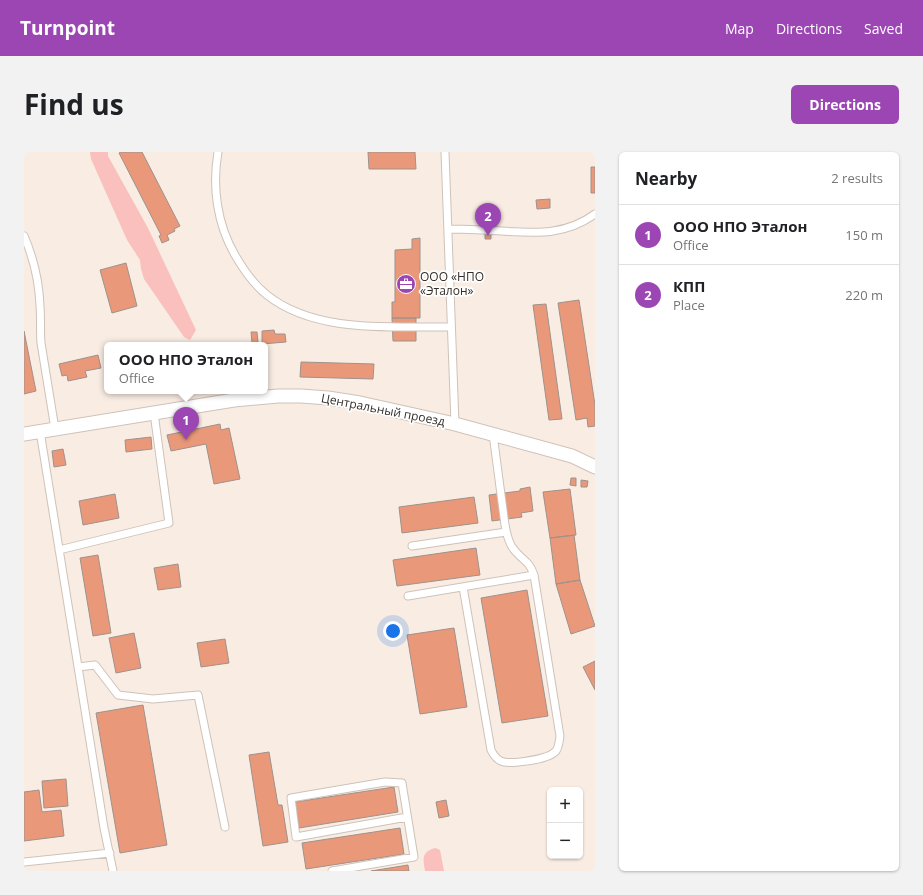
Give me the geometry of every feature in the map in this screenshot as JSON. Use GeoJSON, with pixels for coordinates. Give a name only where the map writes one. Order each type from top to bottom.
{"type":"FeatureCollection","features":[{"type":"Feature","properties":{"kind":"street","name":"Центральный проезд"},"geometry":{"type":"LineString","coordinates":[[24,434],[242,400],[301,396],[360,403],[455,424],[572,456],[595,467]]}},
{"type":"Feature","properties":{"kind":"lane"},"geometry":{"type":"LineString","coordinates":[[218,152],[216,199],[223,228],[230,246],[239,262],[254,282],[266,294],[294,312],[332,322],[378,326],[451,327]]}},
{"type":"Feature","properties":{"kind":"lane"},"geometry":{"type":"LineString","coordinates":[[445,152],[455,424]]}},
{"type":"Feature","properties":{"kind":"lane"},"geometry":{"type":"LineString","coordinates":[[448,229],[530,232],[559,231],[576,226],[595,214]]}},
{"type":"Feature","properties":{"kind":"lane"},"geometry":{"type":"LineString","coordinates":[[24,236],[35,264],[40,306],[40,343],[55,429]]}},
{"type":"Feature","properties":{"kind":"lane"},"geometry":{"type":"LineString","coordinates":[[59,550],[169,523],[154,413]]}},
{"type":"Feature","properties":{"kind":"lane"},"geometry":{"type":"LineString","coordinates":[[40,431],[104,828],[113,871]]}},
{"type":"Feature","properties":{"kind":"lane"},"geometry":{"type":"LineString","coordinates":[[463,587],[491,750],[499,760],[505,763],[545,758],[551,755],[556,751],[559,745],[560,736],[534,575],[532,567],[511,546],[506,532],[493,434]]}},
{"type":"Feature","properties":{"kind":"lane"},"geometry":{"type":"LineString","coordinates":[[412,546],[506,532]]}},
{"type":"Feature","properties":{"kind":"lane"},"geometry":{"type":"LineString","coordinates":[[408,596],[534,575]]}},
{"type":"Feature","properties":{"kind":"lane"},"geometry":{"type":"LineString","coordinates":[[78,667],[95,665],[118,695],[153,699],[198,695],[225,827]]}},
{"type":"Feature","properties":{"kind":"lane"},"geometry":{"type":"LineString","coordinates":[[332,871],[414,857],[402,783],[385,782],[290,798],[296,837],[407,817]]}},
{"type":"Feature","properties":{"kind":"lane"},"geometry":{"type":"LineString","coordinates":[[24,862],[110,853]]}},
{"type":"Feature","properties":{"kind":"shaded area"},"geometry":{"type":"Polygon","coordinates":[[[90,152],[108,152],[108,156],[148,228],[196,330],[190,340],[184,337],[144,279],[140,260],[127,240],[91,159],[90,152]]]}},
{"type":"Feature","properties":{"kind":"shaded area"},"geometry":{"type":"Polygon","coordinates":[[[435,848],[440,850],[444,871],[425,871],[424,856],[427,852],[435,848]]]}},
{"type":"Feature","properties":{"kind":"building"},"geometry":{"type":"Polygon","coordinates":[[[142,152],[180,226],[174,229],[175,231],[167,235],[169,240],[162,243],[159,236],[161,235],[119,153],[142,152]]]}},
{"type":"Feature","properties":{"kind":"building"},"geometry":{"type":"Polygon","coordinates":[[[368,152],[415,152],[416,169],[369,169],[368,152]]]}},
{"type":"Feature","properties":{"kind":"building"},"geometry":{"type":"Polygon","coordinates":[[[591,167],[595,167],[595,193],[591,193],[591,167]]]}},
{"type":"Feature","properties":{"kind":"building"},"geometry":{"type":"Polygon","coordinates":[[[550,199],[550,208],[537,209],[536,200],[550,199]]]}},
{"type":"Feature","properties":{"kind":"building"},"geometry":{"type":"Polygon","coordinates":[[[485,234],[491,234],[491,239],[485,239],[485,234]]]}},
{"type":"Feature","properties":{"kind":"building"},"geometry":{"type":"Polygon","coordinates":[[[420,238],[420,318],[392,318],[392,302],[395,302],[395,250],[412,249],[412,239],[420,238]]]}},
{"type":"Feature","properties":{"kind":"building"},"geometry":{"type":"Polygon","coordinates":[[[126,263],[137,306],[112,313],[100,270],[126,263]]]}},
{"type":"Feature","properties":{"kind":"building"},"geometry":{"type":"Polygon","coordinates":[[[579,300],[595,405],[595,426],[588,427],[587,418],[576,420],[558,303],[579,300]]]}},
{"type":"Feature","properties":{"kind":"building"},"geometry":{"type":"Polygon","coordinates":[[[546,304],[562,419],[549,420],[533,305],[546,304]]]}},
{"type":"Feature","properties":{"kind":"building"},"geometry":{"type":"Polygon","coordinates":[[[392,318],[416,318],[416,341],[393,341],[392,318]]]}},
{"type":"Feature","properties":{"kind":"building"},"geometry":{"type":"Polygon","coordinates":[[[274,330],[275,334],[285,334],[286,342],[268,344],[268,342],[262,342],[262,331],[274,330]]]}},
{"type":"Feature","properties":{"kind":"building"},"geometry":{"type":"Polygon","coordinates":[[[24,331],[36,391],[24,394],[24,331]]]}},
{"type":"Feature","properties":{"kind":"building"},"geometry":{"type":"Polygon","coordinates":[[[251,332],[257,332],[258,342],[252,342],[251,332]]]}},
{"type":"Feature","properties":{"kind":"building"},"geometry":{"type":"Polygon","coordinates":[[[98,355],[101,368],[85,371],[87,377],[68,381],[67,375],[62,376],[59,364],[98,355]]]}},
{"type":"Feature","properties":{"kind":"building"},"geometry":{"type":"Polygon","coordinates":[[[301,362],[374,364],[373,379],[300,377],[301,362]]]}},
{"type":"Feature","properties":{"kind":"building"},"geometry":{"type":"Polygon","coordinates":[[[220,424],[221,430],[229,428],[240,479],[214,484],[206,444],[171,451],[167,435],[220,424]]]}},
{"type":"Feature","properties":{"kind":"building"},"geometry":{"type":"Polygon","coordinates":[[[151,437],[152,449],[126,452],[125,440],[151,437]]]}},
{"type":"Feature","properties":{"kind":"building"},"geometry":{"type":"Polygon","coordinates":[[[63,449],[66,465],[54,467],[52,451],[63,449]]]}},
{"type":"Feature","properties":{"kind":"building"},"geometry":{"type":"Polygon","coordinates":[[[571,478],[576,478],[576,486],[570,485],[571,478]]]}},
{"type":"Feature","properties":{"kind":"building"},"geometry":{"type":"Polygon","coordinates":[[[581,480],[588,481],[587,487],[581,487],[581,480]]]}},
{"type":"Feature","properties":{"kind":"building"},"geometry":{"type":"Polygon","coordinates":[[[530,487],[533,511],[521,513],[522,517],[492,521],[489,495],[520,491],[520,489],[530,487]]]}},
{"type":"Feature","properties":{"kind":"building"},"geometry":{"type":"Polygon","coordinates":[[[570,489],[576,535],[550,538],[543,492],[570,489]]]}},
{"type":"Feature","properties":{"kind":"building"},"geometry":{"type":"Polygon","coordinates":[[[115,494],[119,518],[83,525],[79,501],[115,494]]]}},
{"type":"Feature","properties":{"kind":"building"},"geometry":{"type":"Polygon","coordinates":[[[474,497],[478,523],[402,533],[399,507],[474,497]]]}},
{"type":"Feature","properties":{"kind":"building"},"geometry":{"type":"Polygon","coordinates":[[[574,535],[580,580],[556,584],[550,538],[574,535]]]}},
{"type":"Feature","properties":{"kind":"building"},"geometry":{"type":"Polygon","coordinates":[[[476,548],[480,575],[397,586],[393,560],[476,548]]]}},
{"type":"Feature","properties":{"kind":"building"},"geometry":{"type":"Polygon","coordinates":[[[98,555],[111,633],[93,636],[80,558],[98,555]]]}},
{"type":"Feature","properties":{"kind":"building"},"geometry":{"type":"Polygon","coordinates":[[[178,564],[181,587],[158,590],[154,568],[178,564]]]}},
{"type":"Feature","properties":{"kind":"building"},"geometry":{"type":"Polygon","coordinates":[[[580,580],[595,626],[571,634],[556,584],[580,580]]]}},
{"type":"Feature","properties":{"kind":"building"},"geometry":{"type":"Polygon","coordinates":[[[527,590],[548,716],[502,723],[481,598],[527,590]]]}},
{"type":"Feature","properties":{"kind":"building"},"geometry":{"type":"Polygon","coordinates":[[[454,628],[467,707],[420,714],[407,635],[454,628]]]}},
{"type":"Feature","properties":{"kind":"building"},"geometry":{"type":"Polygon","coordinates":[[[134,633],[141,668],[116,673],[109,638],[134,633]]]}},
{"type":"Feature","properties":{"kind":"building"},"geometry":{"type":"Polygon","coordinates":[[[225,639],[229,663],[201,667],[197,643],[225,639]]]}},
{"type":"Feature","properties":{"kind":"building"},"geometry":{"type":"Polygon","coordinates":[[[595,661],[595,690],[583,667],[595,661]]]}},
{"type":"Feature","properties":{"kind":"building"},"geometry":{"type":"Polygon","coordinates":[[[143,705],[167,845],[120,853],[96,713],[143,705]]]}},
{"type":"Feature","properties":{"kind":"building"},"geometry":{"type":"Polygon","coordinates":[[[269,752],[278,805],[282,805],[288,842],[263,846],[249,755],[269,752]]]}},
{"type":"Feature","properties":{"kind":"building"},"geometry":{"type":"Polygon","coordinates":[[[66,779],[68,806],[44,808],[42,781],[66,779]]]}},
{"type":"Feature","properties":{"kind":"building"},"geometry":{"type":"Polygon","coordinates":[[[394,787],[398,812],[299,828],[295,802],[394,787]]]}},
{"type":"Feature","properties":{"kind":"building"},"geometry":{"type":"Polygon","coordinates":[[[39,790],[42,812],[61,810],[64,836],[24,841],[24,792],[39,790]]]}},
{"type":"Feature","properties":{"kind":"building"},"geometry":{"type":"Polygon","coordinates":[[[446,800],[449,816],[439,818],[436,802],[446,800]]]}},
{"type":"Feature","properties":{"kind":"building"},"geometry":{"type":"Polygon","coordinates":[[[400,828],[404,854],[306,869],[302,843],[400,828]]]}},
{"type":"Feature","properties":{"kind":"building"},"geometry":{"type":"Polygon","coordinates":[[[408,865],[409,871],[371,871],[408,865]]]}},
{"type":"Feature","properties":{"kind":"place","name":"КПП"},"geometry":{"type":"Point","coordinates":[488,236]}},
{"type":"Feature","properties":{"kind":"place","name":"ООО «НПО «Эталон»"},"geometry":{"type":"Point","coordinates":[406,284]}},
{"type":"Feature","properties":{"kind":"place","name":"ООО НПО Эталон"},"geometry":{"type":"Point","coordinates":[186,440]}}]}
